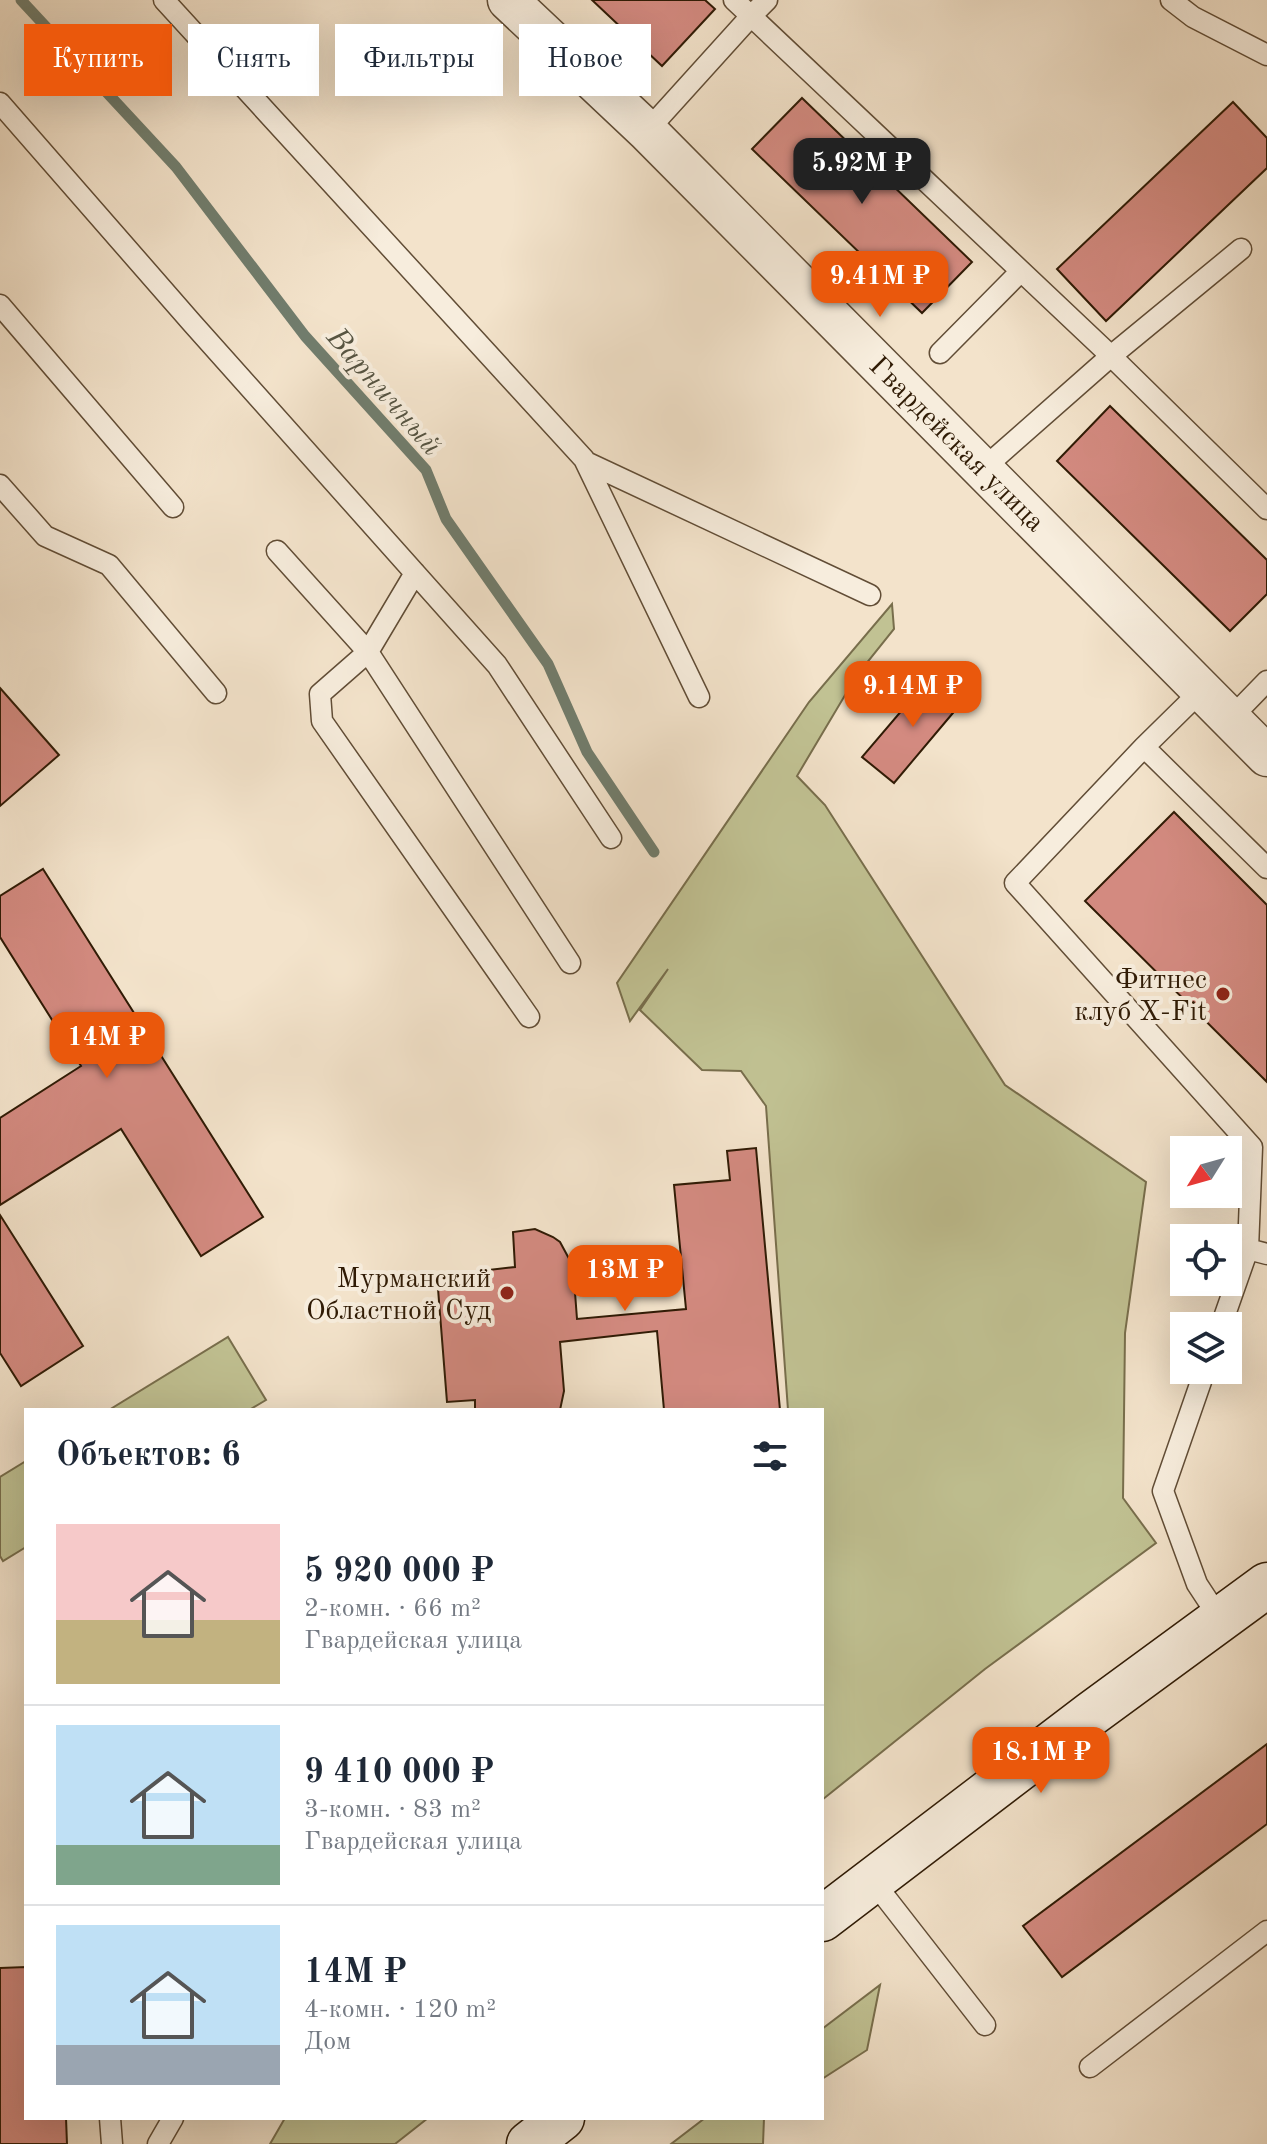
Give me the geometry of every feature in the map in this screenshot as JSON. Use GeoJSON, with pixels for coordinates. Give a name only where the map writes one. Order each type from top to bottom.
{"type":"FeatureCollection","features":[{"type":"Feature","properties":{"kind":"main road"},"geometry":{"type":"LineString","coordinates":[[824,1917],[1091,1714],[1267,1585]]}},
{"type":"Feature","properties":{"kind":"main road"},"geometry":{"type":"LineString","coordinates":[[529,2144],[559,2120]]}},
{"type":"Feature","properties":{"kind":"street","name":"Гвардейская улица"},"geometry":{"type":"LineString","coordinates":[[508,0],[647,131],[1267,756]]}},
{"type":"Feature","properties":{"kind":"lane"},"geometry":{"type":"LineString","coordinates":[[164,0],[586,462],[699,697]]}},
{"type":"Feature","properties":{"kind":"lane"},"geometry":{"type":"LineString","coordinates":[[734,0],[1111,356],[1267,509]]}},
{"type":"Feature","properties":{"kind":"lane"},"geometry":{"type":"LineString","coordinates":[[647,131],[767,0]]}},
{"type":"Feature","properties":{"kind":"lane"},"geometry":{"type":"LineString","coordinates":[[1171,0],[1193,17],[1267,55]]}},
{"type":"Feature","properties":{"kind":"lane"},"geometry":{"type":"LineString","coordinates":[[0,103],[497,665],[611,838]]}},
{"type":"Feature","properties":{"kind":"lane"},"geometry":{"type":"LineString","coordinates":[[984,468],[1111,356],[1241,249]]}},
{"type":"Feature","properties":{"kind":"lane"},"geometry":{"type":"LineString","coordinates":[[940,353],[1021,271]]}},
{"type":"Feature","properties":{"kind":"lane"},"geometry":{"type":"LineString","coordinates":[[0,305],[173,507]]}},
{"type":"Feature","properties":{"kind":"lane"},"geometry":{"type":"LineString","coordinates":[[586,462],[870,595]]}},
{"type":"Feature","properties":{"kind":"lane"},"geometry":{"type":"LineString","coordinates":[[0,485],[45,536],[109,565],[216,693]]}},
{"type":"Feature","properties":{"kind":"lane"},"geometry":{"type":"LineString","coordinates":[[277,551],[368,652],[570,963]]}},
{"type":"Feature","properties":{"kind":"lane"},"geometry":{"type":"LineString","coordinates":[[415,573],[368,652],[320,694],[322,721],[529,1017]]}},
{"type":"Feature","properties":{"kind":"lane"},"geometry":{"type":"LineString","coordinates":[[1231,718],[1267,681]]}},
{"type":"Feature","properties":{"kind":"lane"},"geometry":{"type":"LineString","coordinates":[[1203,689],[1015,883],[1252,1147],[1258,1252],[1228,1312]]}},
{"type":"Feature","properties":{"kind":"lane"},"geometry":{"type":"LineString","coordinates":[[1144,747],[1267,868]]}},
{"type":"Feature","properties":{"kind":"lane"},"geometry":{"type":"LineString","coordinates":[[1200,1384],[1163,1491],[1197,1584],[1220,1619]]}},
{"type":"Feature","properties":{"kind":"lane"},"geometry":{"type":"LineString","coordinates":[[872,1880],[985,2025]]}},
{"type":"Feature","properties":{"kind":"lane"},"geometry":{"type":"LineString","coordinates":[[1090,2067],[1267,1931]]}},
{"type":"Feature","properties":{"kind":"lane"},"geometry":{"type":"LineString","coordinates":[[110,2120],[112,2144]]}},
{"type":"Feature","properties":{"kind":"lane"},"geometry":{"type":"LineString","coordinates":[[158,2144],[172,2120]]}},
{"type":"Feature","properties":{"kind":"green space"},"geometry":{"type":"Polygon","coordinates":[[[892,604],[894,629],[857,675],[797,776],[825,805],[1005,1085],[1146,1182],[1125,1333],[1123,1498],[1156,1543],[985,1669],[824,1798],[824,1408],[788,1408],[766,1106],[741,1071],[702,1070],[640,1010],[668,969],[630,1021],[617,983],[809,702],[892,604]]]}},
{"type":"Feature","properties":{"kind":"green space"},"geometry":{"type":"Polygon","coordinates":[[[228,1337],[266,1400],[252,1408],[112,1408],[228,1337]]]}},
{"type":"Feature","properties":{"kind":"green space"},"geometry":{"type":"Polygon","coordinates":[[[24,1462],[24,1548],[3,1561],[0,1556],[0,1477],[24,1462]]]}},
{"type":"Feature","properties":{"kind":"green space"},"geometry":{"type":"Polygon","coordinates":[[[880,1985],[867,2050],[824,2078],[824,2027],[880,1985]]]}},
{"type":"Feature","properties":{"kind":"green space"},"geometry":{"type":"Polygon","coordinates":[[[284,2120],[425,2120],[395,2144],[270,2144],[284,2120]]]}},
{"type":"Feature","properties":{"kind":"green space"},"geometry":{"type":"Polygon","coordinates":[[[702,2120],[764,2120],[763,2144],[671,2144],[702,2120]]]}},
{"type":"Feature","properties":{"kind":"building"},"geometry":{"type":"Polygon","coordinates":[[[592,0],[705,0],[715,9],[662,66],[651,56],[651,24],[617,24],[592,0]]]}},
{"type":"Feature","properties":{"kind":"building"},"geometry":{"type":"Polygon","coordinates":[[[802,98],[972,262],[922,313],[752,149],[802,98]]]}},
{"type":"Feature","properties":{"kind":"building"},"geometry":{"type":"Polygon","coordinates":[[[1233,102],[1267,138],[1267,168],[1106,321],[1057,269],[1233,102]]]}},
{"type":"Feature","properties":{"kind":"building"},"geometry":{"type":"Polygon","coordinates":[[[1110,406],[1267,560],[1267,594],[1230,631],[1057,461],[1110,406]]]}},
{"type":"Feature","properties":{"kind":"building"},"geometry":{"type":"Polygon","coordinates":[[[932,675],[963,701],[894,783],[862,757],[932,675]]]}},
{"type":"Feature","properties":{"kind":"building"},"geometry":{"type":"Polygon","coordinates":[[[0,688],[59,755],[0,806],[0,688]]]}},
{"type":"Feature","properties":{"kind":"building","name":"Фитнес клуб X-Fit"},"geometry":{"type":"Polygon","coordinates":[[[1174,812],[1267,905],[1267,1082],[1085,901],[1174,812]]]}},
{"type":"Feature","properties":{"kind":"building"},"geometry":{"type":"Polygon","coordinates":[[[43,869],[263,1217],[201,1256],[121,1129],[0,1205],[0,1118],[81,1066],[0,937],[0,896],[43,869]]]}},
{"type":"Feature","properties":{"kind":"building","name":"Мурманский Областной Суд"},"geometry":{"type":"Polygon","coordinates":[[[756,1148],[780,1408],[664,1408],[657,1331],[560,1342],[564,1391],[560,1408],[475,1408],[475,1400],[447,1402],[437,1276],[515,1267],[513,1232],[535,1229],[560,1242],[573,1266],[577,1319],[686,1309],[674,1185],[730,1180],[727,1151],[756,1148]]]}},
{"type":"Feature","properties":{"kind":"building"},"geometry":{"type":"Polygon","coordinates":[[[0,1215],[83,1346],[21,1386],[0,1353],[0,1215]]]}},
{"type":"Feature","properties":{"kind":"building"},"geometry":{"type":"Polygon","coordinates":[[[1267,1744],[1267,1824],[1062,1977],[1023,1926],[1267,1744]]]}},
{"type":"Feature","properties":{"kind":"building"},"geometry":{"type":"Polygon","coordinates":[[[24,1967],[24,2120],[66,2120],[67,2144],[0,2144],[0,1968],[24,1967]]]}},
{"type":"Feature","properties":{"kind":"waterway","name":"Варничный"},"geometry":{"type":"LineString","coordinates":[[21,0],[176,167],[305,336],[426,470],[446,519],[548,664],[587,752],[654,852]]}},
{"type":"Feature","properties":{"kind":"place","name":"Фитнес клуб X-Fit"},"geometry":{"type":"Point","coordinates":[1223,994]}},
{"type":"Feature","properties":{"kind":"place","name":"Мурманский Областной Суд"},"geometry":{"type":"Point","coordinates":[507,1293]}}]}
